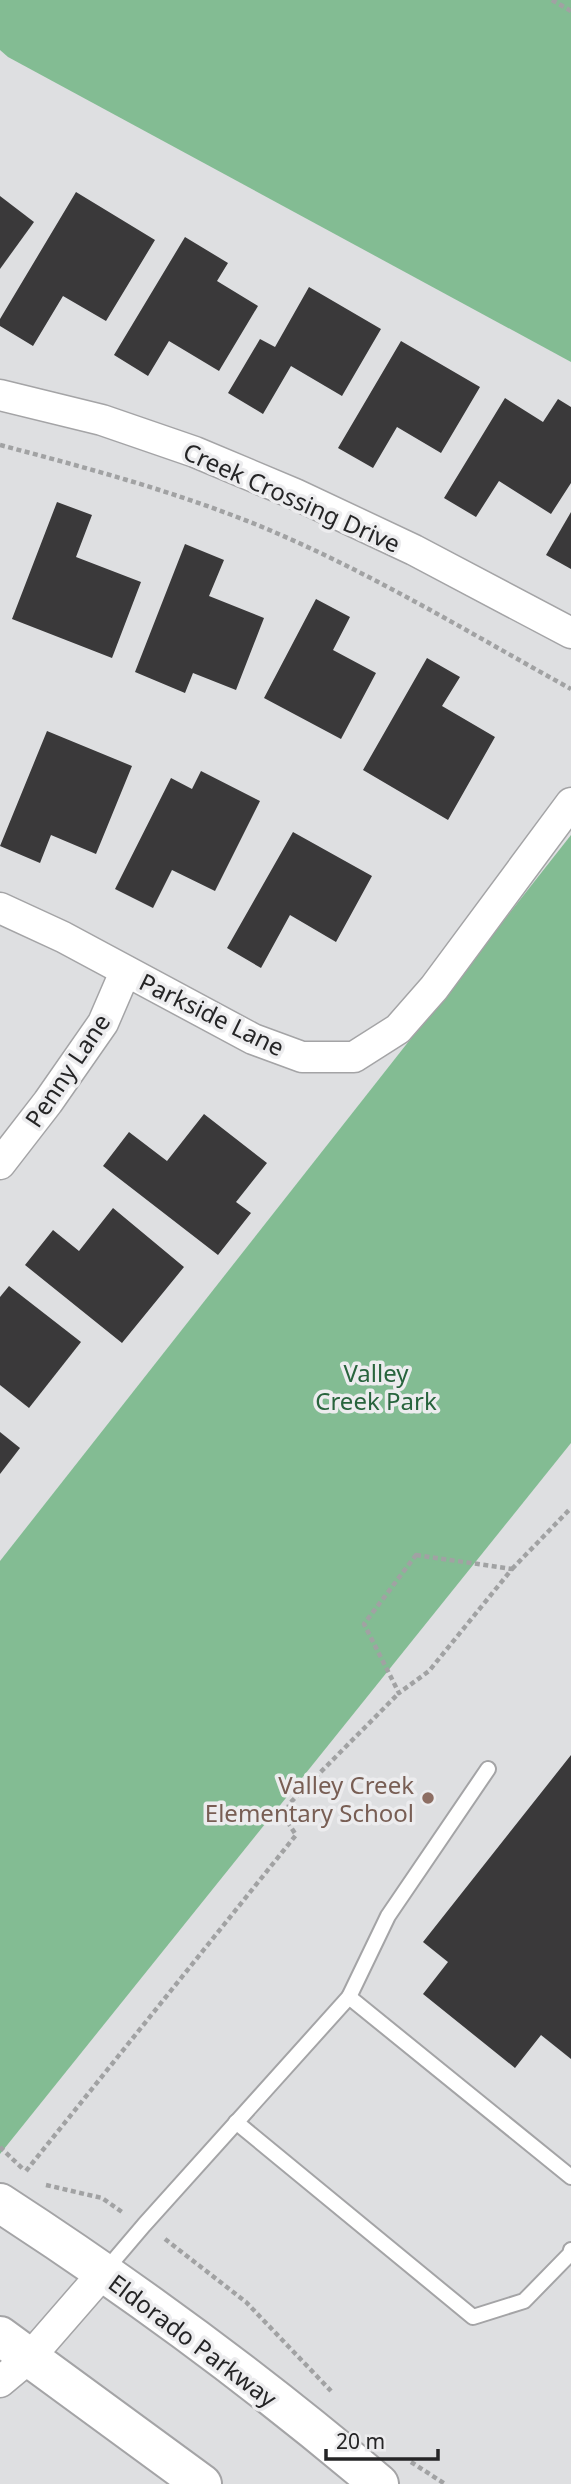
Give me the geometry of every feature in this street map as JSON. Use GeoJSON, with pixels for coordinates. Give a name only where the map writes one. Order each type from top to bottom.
{"type":"FeatureCollection","features":[{"type":"Feature","properties":{"kind":"main road","name":"Eldorado Parkway"},"geometry":{"type":"LineString","coordinates":[[0,2203],[103,2273],[256,2386],[379,2484]]}},
{"type":"Feature","properties":{"kind":"main road"},"geometry":{"type":"LineString","coordinates":[[15,2346],[202,2484]]}},
{"type":"Feature","properties":{"kind":"street","name":"Creek Crossing Drive"},"geometry":{"type":"LineString","coordinates":[[0,394],[102,420],[195,452],[283,489],[414,550],[571,633]]}},
{"type":"Feature","properties":{"kind":"street","name":"Parkside Lane"},"geometry":{"type":"LineString","coordinates":[[0,908],[63,937],[253,1039],[302,1057],[354,1057],[398,1029],[434,988],[571,803]]}},
{"type":"Feature","properties":{"kind":"street","name":"Penny Lane"},"geometry":{"type":"LineString","coordinates":[[0,1164],[48,1102],[103,1023],[125,972]]}},
{"type":"Feature","properties":{"kind":"street"},"geometry":{"type":"LineString","coordinates":[[0,2382],[15,2346],[103,2273]]}},
{"type":"Feature","properties":{"kind":"lane"},"geometry":{"type":"LineString","coordinates":[[103,2273],[349,1997],[388,1916],[488,1769]]}},
{"type":"Feature","properties":{"kind":"lane"},"geometry":{"type":"LineString","coordinates":[[349,1997],[571,2177]]}},
{"type":"Feature","properties":{"kind":"lane"},"geometry":{"type":"LineString","coordinates":[[236,2122],[473,2317],[524,2301],[571,2250]]}},
{"type":"Feature","properties":{"kind":"path"},"geometry":{"type":"LineString","coordinates":[[552,0],[571,11]]}},
{"type":"Feature","properties":{"kind":"path"},"geometry":{"type":"LineString","coordinates":[[0,445],[160,490],[250,522],[344,564],[571,689]]}},
{"type":"Feature","properties":{"kind":"path"},"geometry":{"type":"LineString","coordinates":[[26,2171],[296,1835],[287,1821],[289,1804],[399,1693],[429,1671],[512,1569],[571,1508]]}},
{"type":"Feature","properties":{"kind":"path"},"geometry":{"type":"LineString","coordinates":[[399,1693],[364,1624],[416,1555],[512,1569]]}},
{"type":"Feature","properties":{"kind":"path"},"geometry":{"type":"LineString","coordinates":[[0,2147],[35,2178]]}},
{"type":"Feature","properties":{"kind":"path"},"geometry":{"type":"LineString","coordinates":[[41,2182],[102,2198],[144,2225],[246,2302],[339,2399]]}},
{"type":"Feature","properties":{"kind":"path"},"geometry":{"type":"LineString","coordinates":[[405,2457],[446,2484]]}},
{"type":"Feature","properties":{"kind":"green space"},"geometry":{"type":"Polygon","coordinates":[[[0,0],[571,0],[571,362],[8,57],[0,50],[0,0]]]}},
{"type":"Feature","properties":{"kind":"green space","name":"Valley Creek Park"},"geometry":{"type":"Polygon","coordinates":[[[571,835],[571,1443],[0,2154],[0,1561],[571,835]]]}},
{"type":"Feature","properties":{"kind":"building"},"geometry":{"type":"Polygon","coordinates":[[[76,192],[155,240],[106,321],[63,296],[33,346],[0,326],[0,319],[76,192]]]}},
{"type":"Feature","properties":{"kind":"building"},"geometry":{"type":"Polygon","coordinates":[[[0,196],[34,222],[0,269],[0,196]]]}},
{"type":"Feature","properties":{"kind":"building"},"geometry":{"type":"Polygon","coordinates":[[[185,237],[228,263],[217,281],[258,306],[219,371],[169,341],[148,376],[114,355],[185,237]]]}},
{"type":"Feature","properties":{"kind":"building"},"geometry":{"type":"Polygon","coordinates":[[[309,287],[381,329],[342,396],[291,366],[263,414],[228,393],[260,339],[275,347],[309,287]]]}},
{"type":"Feature","properties":{"kind":"building"},"geometry":{"type":"Polygon","coordinates":[[[401,341],[480,387],[441,453],[397,427],[373,468],[338,448],[401,341]]]}},
{"type":"Feature","properties":{"kind":"building"},"geometry":{"type":"Polygon","coordinates":[[[505,398],[543,422],[558,399],[571,407],[571,483],[551,514],[499,481],[476,517],[444,498],[505,398]]]}},
{"type":"Feature","properties":{"kind":"building"},"geometry":{"type":"Polygon","coordinates":[[[57,502],[92,515],[76,557],[141,582],[112,658],[12,619],[57,502]]]}},
{"type":"Feature","properties":{"kind":"building"},"geometry":{"type":"Polygon","coordinates":[[[571,512],[571,569],[546,555],[571,512]]]}},
{"type":"Feature","properties":{"kind":"building"},"geometry":{"type":"Polygon","coordinates":[[[185,544],[224,560],[209,596],[264,618],[236,690],[193,673],[185,693],[135,672],[185,544]]]}},
{"type":"Feature","properties":{"kind":"building"},"geometry":{"type":"Polygon","coordinates":[[[316,599],[350,617],[333,650],[376,673],[341,739],[264,698],[316,599]]]}},
{"type":"Feature","properties":{"kind":"building"},"geometry":{"type":"Polygon","coordinates":[[[427,658],[460,677],[442,706],[495,737],[448,820],[363,770],[427,658]]]}},
{"type":"Feature","properties":{"kind":"building"},"geometry":{"type":"Polygon","coordinates":[[[47,731],[132,766],[96,854],[51,835],[40,863],[0,846],[47,731]]]}},
{"type":"Feature","properties":{"kind":"building"},"geometry":{"type":"Polygon","coordinates":[[[201,771],[260,801],[215,891],[172,870],[153,908],[115,889],[171,778],[192,789],[201,771]]]}},
{"type":"Feature","properties":{"kind":"building"},"geometry":{"type":"Polygon","coordinates":[[[293,832],[372,876],[336,942],[290,915],[261,968],[227,948],[293,832]]]}},
{"type":"Feature","properties":{"kind":"building"},"geometry":{"type":"Polygon","coordinates":[[[204,1114],[267,1163],[236,1202],[251,1213],[218,1255],[103,1166],[129,1132],[167,1161],[204,1114]]]}},
{"type":"Feature","properties":{"kind":"building"},"geometry":{"type":"Polygon","coordinates":[[[113,1208],[184,1267],[122,1343],[25,1265],[53,1230],[79,1251],[113,1208]]]}},
{"type":"Feature","properties":{"kind":"building"},"geometry":{"type":"Polygon","coordinates":[[[9,1286],[81,1342],[29,1408],[0,1385],[0,1297],[9,1286]]]}},
{"type":"Feature","properties":{"kind":"building"},"geometry":{"type":"Polygon","coordinates":[[[0,1432],[20,1448],[0,1474],[0,1432]]]}},
{"type":"Feature","properties":{"kind":"building"},"geometry":{"type":"Polygon","coordinates":[[[571,1755],[571,2059],[541,2035],[515,2068],[423,1994],[448,1962],[423,1942],[571,1755]]]}},
{"type":"Feature","properties":{"kind":"place","name":"Valley Creek Elementary School"},"geometry":{"type":"Point","coordinates":[428,1798]}}]}
